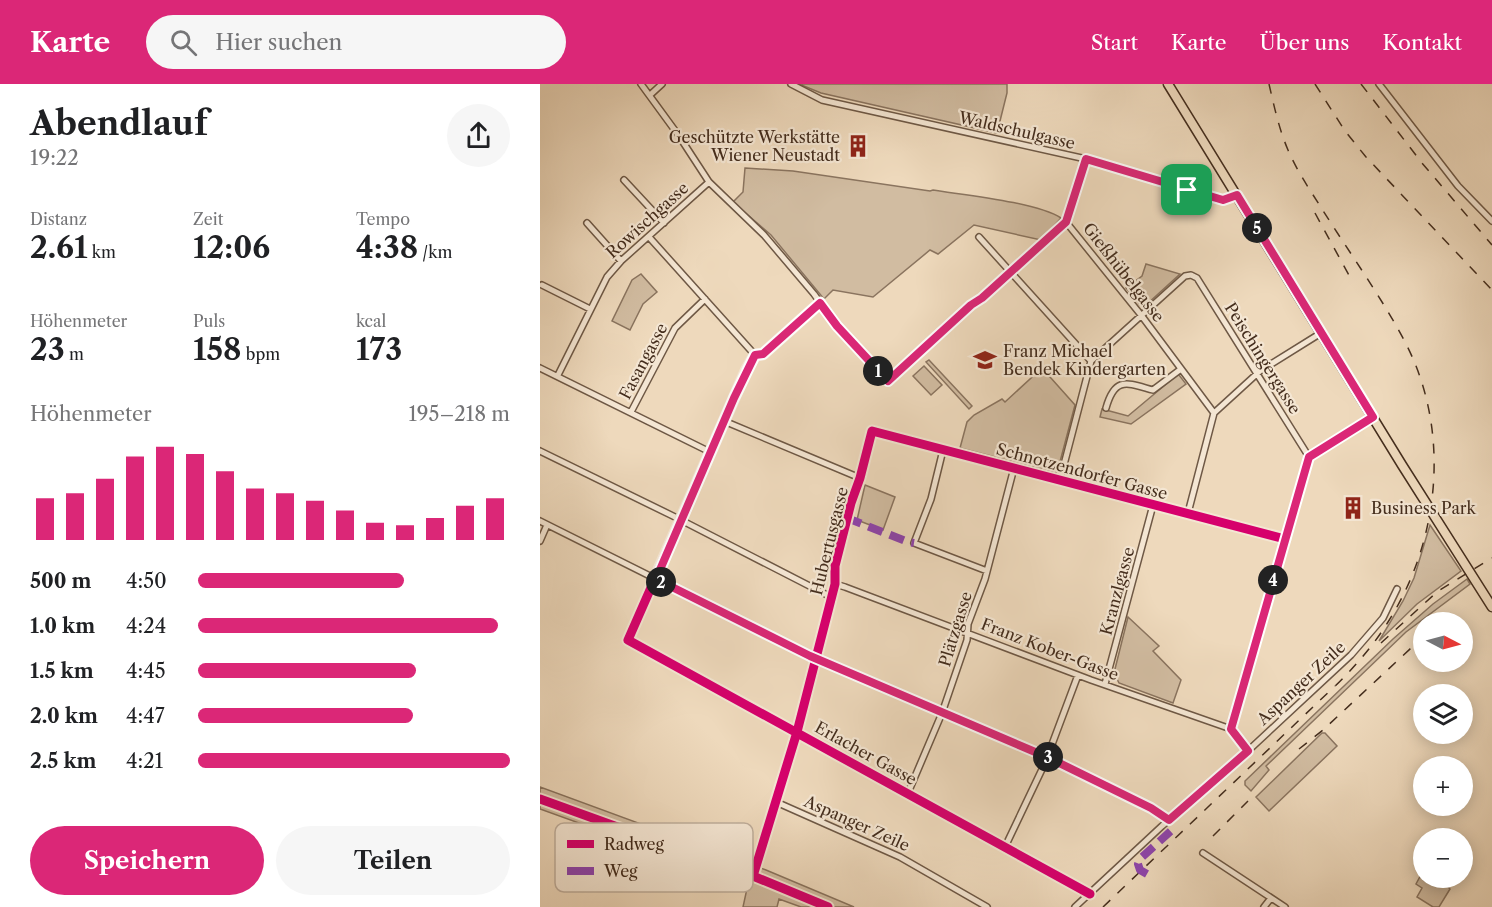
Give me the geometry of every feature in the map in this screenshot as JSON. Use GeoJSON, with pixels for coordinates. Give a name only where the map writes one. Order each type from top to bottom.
{"type":"FeatureCollection","features":[{"type":"Feature","properties":{"kind":"main road"},"geometry":{"type":"LineString","coordinates":[[1168,84],[1492,607]]}},
{"type":"Feature","properties":{"kind":"main road"},"geometry":{"type":"LineString","coordinates":[[540,799],[606,823]]}},
{"type":"Feature","properties":{"kind":"main road"},"geometry":{"type":"LineString","coordinates":[[753,876],[828,907]]}},
{"type":"Feature","properties":{"kind":"street"},"geometry":{"type":"LineString","coordinates":[[641,84],[709,182],[764,235],[837,326],[888,381],[1066,222],[1086,159]]}},
{"type":"Feature","properties":{"kind":"street"},"geometry":{"type":"LineString","coordinates":[[650,95],[662,84]]}},
{"type":"Feature","properties":{"kind":"street","name":"Waldschulgasse"},"geometry":{"type":"LineString","coordinates":[[791,84],[822,100],[1086,159],[1223,200],[1237,195]]}},
{"type":"Feature","properties":{"kind":"street"},"geometry":{"type":"LineString","coordinates":[[1379,84],[1458,186],[1492,221]]}},
{"type":"Feature","properties":{"kind":"street"},"geometry":{"type":"LineString","coordinates":[[624,180],[664,223]]}},
{"type":"Feature","properties":{"kind":"street","name":"Rowischgasse"},"geometry":{"type":"LineString","coordinates":[[558,375],[607,277],[621,261],[709,182]]}},
{"type":"Feature","properties":{"kind":"street","name":"Gießhübelgasse"},"geometry":{"type":"LineString","coordinates":[[1066,222],[1141,315],[1214,413]]}},
{"type":"Feature","properties":{"kind":"street"},"geometry":{"type":"LineString","coordinates":[[586,223],[621,261]]}},
{"type":"Feature","properties":{"kind":"street"},"geometry":{"type":"LineString","coordinates":[[649,237],[755,355]]}},
{"type":"Feature","properties":{"kind":"street"},"geometry":{"type":"LineString","coordinates":[[979,237],[1091,360]]}},
{"type":"Feature","properties":{"kind":"street","name":"Peischingergasse"},"geometry":{"type":"LineString","coordinates":[[1141,315],[1185,276],[1191,275],[1197,278],[1309,457]]}},
{"type":"Feature","properties":{"kind":"street"},"geometry":{"type":"LineString","coordinates":[[542,285],[590,309]]}},
{"type":"Feature","properties":{"kind":"street","name":"Fasangasse"},"geometry":{"type":"LineString","coordinates":[[631,412],[675,327],[705,299]]}},
{"type":"Feature","properties":{"kind":"street"},"geometry":{"type":"LineString","coordinates":[[755,355],[763,354],[820,303]]}},
{"type":"Feature","properties":{"kind":"street"},"geometry":{"type":"LineString","coordinates":[[1060,480],[1091,360],[1141,315]]}},
{"type":"Feature","properties":{"kind":"street"},"geometry":{"type":"LineString","coordinates":[[1188,513],[1214,413],[1257,373],[1322,333]]}},
{"type":"Feature","properties":{"kind":"street"},"geometry":{"type":"LineString","coordinates":[[656,579],[746,370],[755,355]]}},
{"type":"Feature","properties":{"kind":"street"},"geometry":{"type":"LineString","coordinates":[[540,368],[710,452]]}},
{"type":"Feature","properties":{"kind":"street"},"geometry":{"type":"LineString","coordinates":[[1106,408],[1110,393],[1117,387],[1128,384],[1153,390],[1181,369]]}},
{"type":"Feature","properties":{"kind":"street"},"geometry":{"type":"LineString","coordinates":[[1248,751],[1231,729],[1309,457],[1373,417]]}},
{"type":"Feature","properties":{"kind":"street"},"geometry":{"type":"LineString","coordinates":[[724,421],[860,478]]}},
{"type":"Feature","properties":{"kind":"street","name":"Schnotzendorfer Gasse"},"geometry":{"type":"LineString","coordinates":[[872,430],[1285,539]]}},
{"type":"Feature","properties":{"kind":"street","name":"Hubertusgasse"},"geometry":{"type":"LineString","coordinates":[[753,876],[797,732],[835,584],[837,557],[872,430]]}},
{"type":"Feature","properties":{"kind":"street"},"geometry":{"type":"LineString","coordinates":[[943,450],[931,499],[914,543],[987,571]]}},
{"type":"Feature","properties":{"kind":"street"},"geometry":{"type":"LineString","coordinates":[[540,451],[831,597]]}},
{"type":"Feature","properties":{"kind":"street","name":"Plätzgasse"},"geometry":{"type":"LineString","coordinates":[[908,793],[942,713],[967,640],[968,624],[987,571],[1014,468]]}},
{"type":"Feature","properties":{"kind":"street","name":"Kranzlgasse"},"geometry":{"type":"LineString","coordinates":[[1105,684],[1153,505]]}},
{"type":"Feature","properties":{"kind":"street"},"geometry":{"type":"LineString","coordinates":[[540,521],[816,659],[1047,757],[1151,808],[1169,820]]}},
{"type":"Feature","properties":{"kind":"street"},"geometry":{"type":"LineString","coordinates":[[540,541],[547,525]]}},
{"type":"Feature","properties":{"kind":"street","name":"Erlacher Gasse"},"geometry":{"type":"LineString","coordinates":[[656,579],[628,640],[1090,894]]}},
{"type":"Feature","properties":{"kind":"street","name":"Franz Kober-Gasse"},"geometry":{"type":"LineString","coordinates":[[835,584],[1078,675],[1231,729]]}},
{"type":"Feature","properties":{"kind":"street","name":"Aspanger Zeile"},"geometry":{"type":"LineString","coordinates":[[1075,907],[1248,751],[1366,640],[1383,618],[1397,589]]}},
{"type":"Feature","properties":{"kind":"street"},"geometry":{"type":"LineString","coordinates":[[1005,847],[1047,757],[1078,675]]}},
{"type":"Feature","properties":{"kind":"street","name":"Aspanger Zeile"},"geometry":{"type":"LineString","coordinates":[[776,802],[900,857],[987,907]]}},
{"type":"Feature","properties":{"kind":"street"},"geometry":{"type":"LineString","coordinates":[[1203,853],[1285,907]]}},
{"type":"Feature","properties":{"kind":"street"},"geometry":{"type":"LineString","coordinates":[[1264,907],[1271,898]]}},
{"type":"Feature","properties":{"kind":"shaded area"},"geometry":{"type":"Polygon","coordinates":[[[799,84],[1007,84],[1007,93],[997,133],[821,93],[799,84]]]}},
{"type":"Feature","properties":{"kind":"shaded area"},"geometry":{"type":"Polygon","coordinates":[[[745,168],[793,171],[981,197],[1018,203],[1050,212],[1061,218],[1041,240],[974,225],[938,254],[930,250],[873,297],[833,290],[824,299],[771,235],[733,202],[743,192],[745,168]]]}},
{"type":"Feature","properties":{"kind":"shaded area"},"geometry":{"type":"Polygon","coordinates":[[[1146,264],[1180,274],[1146,305],[1140,305],[1126,288],[1142,276],[1146,264]]]}},
{"type":"Feature","properties":{"kind":"shaded area"},"geometry":{"type":"Polygon","coordinates":[[[641,274],[657,292],[643,304],[630,330],[612,321],[632,280],[641,274]]]}},
{"type":"Feature","properties":{"kind":"shaded area"},"geometry":{"type":"Polygon","coordinates":[[[929,360],[972,406],[969,409],[926,362],[929,360]]]}},
{"type":"Feature","properties":{"kind":"shaded area"},"geometry":{"type":"Polygon","coordinates":[[[924,366],[942,385],[931,395],[913,376],[924,366]]]}},
{"type":"Feature","properties":{"kind":"shaded area"},"geometry":{"type":"Polygon","coordinates":[[[1042,368],[1075,405],[1057,473],[960,448],[967,422],[974,415],[1002,399],[1005,402],[1042,368]]]}},
{"type":"Feature","properties":{"kind":"shaded area"},"geometry":{"type":"Polygon","coordinates":[[[1177,375],[1186,384],[1131,424],[1100,417],[1102,409],[1128,416],[1177,375]]]}},
{"type":"Feature","properties":{"kind":"shaded area"},"geometry":{"type":"Polygon","coordinates":[[[865,485],[895,497],[883,530],[857,520],[865,485]]]}},
{"type":"Feature","properties":{"kind":"shaded area"},"geometry":{"type":"Polygon","coordinates":[[[1430,525],[1461,571],[1417,604],[1379,641],[1414,578],[1430,525]]]}},
{"type":"Feature","properties":{"kind":"shaded area"},"geometry":{"type":"Polygon","coordinates":[[[1467,579],[1470,584],[1433,612],[1424,612],[1467,579]]]}},
{"type":"Feature","properties":{"kind":"shaded area"},"geometry":{"type":"Polygon","coordinates":[[[1128,617],[1159,646],[1153,651],[1181,680],[1173,703],[1119,683],[1114,673],[1128,617]]]}},
{"type":"Feature","properties":{"kind":"shaded area"},"geometry":{"type":"Polygon","coordinates":[[[1413,622],[1413,627],[1266,766],[1269,770],[1251,791],[1245,785],[1245,781],[1413,622]]]}},
{"type":"Feature","properties":{"kind":"shaded area"},"geometry":{"type":"Polygon","coordinates":[[[1322,733],[1325,733],[1337,746],[1269,811],[1256,797],[1322,733]]]}},
{"type":"Feature","properties":{"kind":"shaded area"},"geometry":{"type":"Polygon","coordinates":[[[540,787],[638,823],[579,823],[540,809],[540,787]]]}},
{"type":"Feature","properties":{"kind":"shaded area"},"geometry":{"type":"Polygon","coordinates":[[[753,865],[854,907],[801,907],[779,899],[777,907],[743,907],[746,892],[753,892],[753,865]]]}},
{"type":"Feature","properties":{"kind":"shaded area"},"geometry":{"type":"Polygon","coordinates":[[[1422,888],[1450,889],[1439,907],[1433,907],[1417,897],[1422,888]]]}},
{"type":"Feature","properties":{"kind":"railway"},"geometry":{"type":"LineString","coordinates":[[1269,84],[1282,134],[1295,165],[1375,290],[1404,340],[1419,374],[1429,410],[1434,446],[1434,483],[1429,520],[1406,590],[1375,641],[1329,692]]}},
{"type":"Feature","properties":{"kind":"railway"},"geometry":{"type":"LineString","coordinates":[[1315,84],[1345,131],[1366,157],[1492,290]]}},
{"type":"Feature","properties":{"kind":"railway"},"geometry":{"type":"LineString","coordinates":[[1361,84],[1422,163],[1492,245]]}},
{"type":"Feature","properties":{"kind":"railway"},"geometry":{"type":"LineString","coordinates":[[1315,213],[1351,279]]}},
{"type":"Feature","properties":{"kind":"railway"},"geometry":{"type":"LineString","coordinates":[[1381,643],[1438,591],[1492,558]]}},
{"type":"Feature","properties":{"kind":"railway"},"geometry":{"type":"LineString","coordinates":[[1299,749],[1323,730],[1413,646]]}},
{"type":"Feature","properties":{"kind":"railway"},"geometry":{"type":"LineString","coordinates":[[1103,907],[1335,686]]}},
{"type":"Feature","properties":{"kind":"railway"},"geometry":{"type":"LineString","coordinates":[[1213,836],[1248,801]]}},
{"type":"Feature","properties":{"kind":"marked path"},"geometry":{"type":"LineString","coordinates":[[847,518],[914,543]]}},
{"type":"Feature","properties":{"kind":"marked path"},"geometry":{"type":"LineString","coordinates":[[1147,874],[1140,870],[1138,864],[1140,859],[1172,830]]}},
{"type":"Feature","properties":{"kind":"cycle path"},"geometry":{"type":"LineString","coordinates":[[820,303],[763,354],[755,355],[628,640],[1090,894]]}},
{"type":"Feature","properties":{"kind":"cycle path"},"geometry":{"type":"LineString","coordinates":[[753,876],[797,732],[835,584],[835,566],[872,431],[1285,539]]}},
{"type":"Feature","properties":{"kind":"cycle path"},"geometry":{"type":"LineString","coordinates":[[540,799],[606,823]]}},
{"type":"Feature","properties":{"kind":"cycle path"},"geometry":{"type":"LineString","coordinates":[[753,876],[828,907]]}},
{"type":"Feature","properties":{"kind":"place","name":"Geschützte Werkstätte Wiener Neustadt"},"geometry":{"type":"Point","coordinates":[858,146]}},
{"type":"Feature","properties":{"kind":"place","name":"Franz Michael Bendek Kindergarten"},"geometry":{"type":"Point","coordinates":[985,360]}},
{"type":"Feature","properties":{"kind":"place","name":"Business Park"},"geometry":{"type":"Point","coordinates":[1353,508]}},
{"type":"Feature","properties":{"kind":"route"},"geometry":{"type":"LineString","coordinates":[[1086,159],[1187,190],[1223,200],[1237,195],[1373,417],[1309,457],[1231,729],[1248,751],[1179,813],[1169,820],[1163,814],[1047,757],[810,656],[656,579],[746,370],[755,355],[763,354],[820,303],[837,326],[888,381],[1066,222],[1086,159]]}}]}
